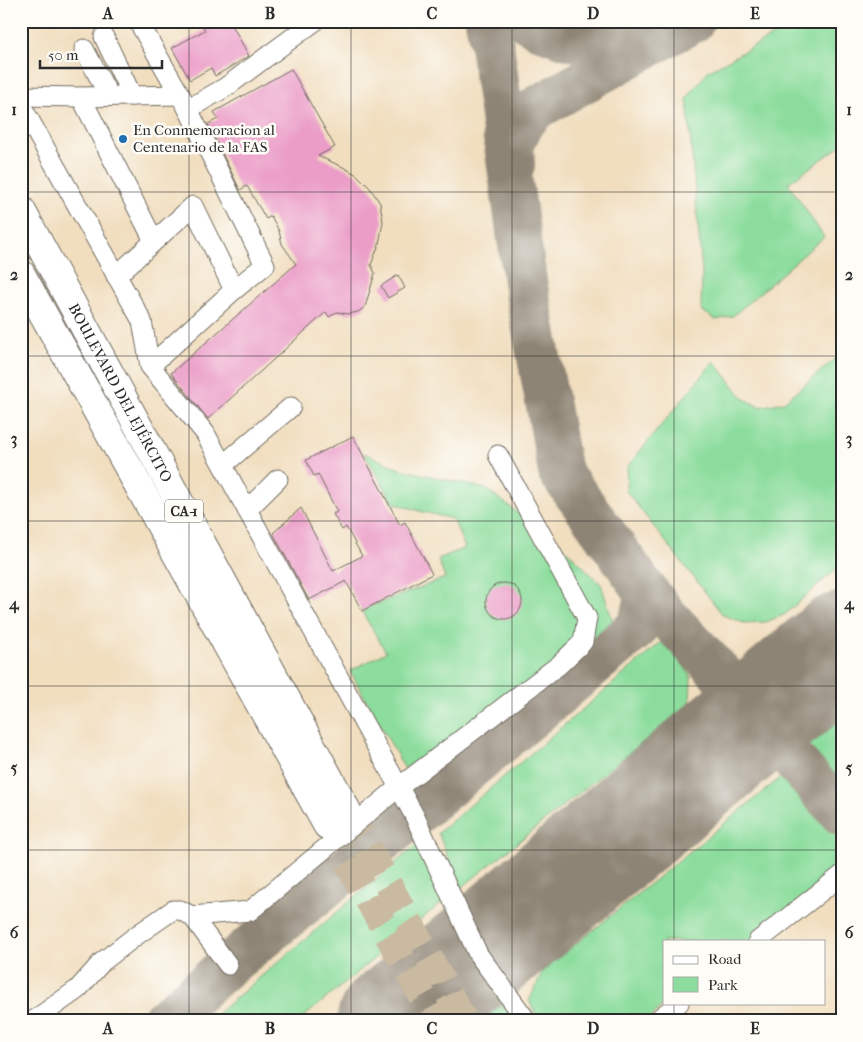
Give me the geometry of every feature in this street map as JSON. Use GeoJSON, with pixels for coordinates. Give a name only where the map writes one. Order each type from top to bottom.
{"type":"FeatureCollection","features":[{"type":"Feature","properties":{"kind":"highway","name":"BOULEVARD DEL EJÉRCITO"},"geometry":{"type":"LineString","coordinates":[[21,210],[337,818],[21,274]]}},
{"type":"Feature","properties":{"kind":"lane"},"geometry":{"type":"LineString","coordinates":[[138,21],[184,102],[265,265],[234,290],[150,366]]}},
{"type":"Feature","properties":{"kind":"lane"},"geometry":{"type":"LineString","coordinates":[[21,96],[132,96],[184,102],[226,87],[314,21]]}},
{"type":"Feature","properties":{"kind":"lane"},"geometry":{"type":"LineString","coordinates":[[104,37],[132,96]]}},
{"type":"Feature","properties":{"kind":"lane"},"geometry":{"type":"LineString","coordinates":[[84,49],[108,96]]}},
{"type":"Feature","properties":{"kind":"lane"},"geometry":{"type":"LineString","coordinates":[[81,97],[154,241]]}},
{"type":"Feature","properties":{"kind":"lane"},"geometry":{"type":"LineString","coordinates":[[21,105],[142,321],[150,366],[205,433],[414,815],[478,954],[527,1021]]}},
{"type":"Feature","properties":{"kind":"lane"},"geometry":{"type":"LineString","coordinates":[[116,276],[193,206],[234,290]]}},
{"type":"Feature","properties":{"kind":"lane"},"geometry":{"type":"LineString","coordinates":[[223,465],[290,407]]}},
{"type":"Feature","properties":{"kind":"lane"},"geometry":{"type":"LineString","coordinates":[[192,916],[250,910],[399,787],[559,665],[583,642],[587,618],[498,455]]}},
{"type":"Feature","properties":{"kind":"lane"},"geometry":{"type":"LineString","coordinates":[[247,510],[278,480]]}},
{"type":"Feature","properties":{"kind":"lane"},"geometry":{"type":"LineString","coordinates":[[759,940],[842,875]]}},
{"type":"Feature","properties":{"kind":"lane"},"geometry":{"type":"LineString","coordinates":[[34,1021],[78,989],[102,962],[173,910],[180,910],[192,916],[228,965]]}},
{"type":"Feature","properties":{"kind":"lane"},"geometry":{"type":"LineString","coordinates":[[656,1021],[678,1004]]}},
{"type":"Feature","properties":{"kind":"green space"},"geometry":{"type":"Polygon","coordinates":[[[800,21],[842,21],[842,145],[788,183],[824,237],[733,316],[716,320],[701,310],[702,271],[687,98],[708,71],[800,21]]]}},
{"type":"Feature","properties":{"kind":"green space"},"geometry":{"type":"Polygon","coordinates":[[[842,353],[842,564],[784,615],[765,622],[744,623],[723,615],[626,491],[627,467],[714,361],[743,398],[759,407],[784,402],[842,353]]]}},
{"type":"Feature","properties":{"kind":"green space"},"geometry":{"type":"Polygon","coordinates":[[[364,453],[400,469],[486,489],[562,546],[601,584],[615,628],[405,769],[350,671],[386,652],[361,610],[445,578],[438,559],[465,548],[453,519],[394,503],[364,453]]]}},
{"type":"Feature","properties":{"kind":"green space"},"geometry":{"type":"Polygon","coordinates":[[[666,638],[691,677],[690,704],[461,888],[438,833],[666,638]]]}},
{"type":"Feature","properties":{"kind":"green space"},"geometry":{"type":"Polygon","coordinates":[[[842,719],[842,786],[808,747],[842,719]]]}},
{"type":"Feature","properties":{"kind":"green space"},"geometry":{"type":"Polygon","coordinates":[[[785,774],[842,837],[842,867],[750,940],[663,940],[663,1004],[648,1021],[540,1021],[529,1001],[543,971],[785,774]]]}},
{"type":"Feature","properties":{"kind":"green space"},"geometry":{"type":"Polygon","coordinates":[[[420,842],[453,893],[299,1021],[213,1021],[212,1018],[420,842]]]}},
{"type":"Feature","properties":{"kind":"green space"},"geometry":{"type":"Polygon","coordinates":[[[502,1003],[514,1021],[480,1021],[502,1003]]]}},
{"type":"Feature","properties":{"kind":"building"},"geometry":{"type":"Polygon","coordinates":[[[200,21],[230,21],[249,56],[215,76],[211,68],[190,80],[172,48],[205,30],[200,21]]]}},
{"type":"Feature","properties":{"kind":"building"},"geometry":{"type":"Polygon","coordinates":[[[291,69],[335,147],[318,156],[357,175],[370,188],[380,203],[383,222],[379,244],[371,265],[375,273],[365,307],[358,312],[348,314],[337,312],[329,317],[326,312],[208,419],[171,373],[296,264],[282,244],[279,231],[271,216],[266,219],[247,186],[240,190],[208,124],[218,119],[214,112],[291,69]]]}},
{"type":"Feature","properties":{"kind":"building"},"geometry":{"type":"Polygon","coordinates":[[[398,275],[405,288],[388,298],[381,286],[398,275]]]}},
{"type":"Feature","properties":{"kind":"building"},"geometry":{"type":"Polygon","coordinates":[[[353,436],[400,525],[405,522],[432,574],[362,611],[346,581],[309,600],[273,533],[301,508],[333,571],[362,556],[346,527],[342,530],[333,514],[337,512],[318,474],[314,476],[306,460],[353,436]]]}},
{"type":"Feature","properties":{"kind":"building"},"geometry":{"type":"Polygon","coordinates":[[[504,583],[516,589],[522,601],[516,613],[504,619],[492,613],[486,601],[492,589],[504,583]]]}},
{"type":"Feature","properties":{"kind":"taxiway"},"geometry":{"type":"LineString","coordinates":[[487,21],[525,281],[560,472],[665,615],[729,682],[744,690],[759,694],[779,690],[802,681]]}},
{"type":"Feature","properties":{"kind":"taxiway"},"geometry":{"type":"LineString","coordinates":[[527,21],[554,33],[587,43],[621,46],[636,45],[650,41]]}},
{"type":"Feature","properties":{"kind":"taxiway"},"geometry":{"type":"LineString","coordinates":[[513,165],[512,142],[525,120],[536,108],[693,21]]}},
{"type":"Feature","properties":{"kind":"taxiway"},"geometry":{"type":"LineString","coordinates":[[163,1021],[228,965],[414,815],[636,629],[644,610],[646,591]]}},
{"type":"Feature","properties":{"kind":"taxiway"},"geometry":{"type":"LineString","coordinates":[[718,750],[732,734],[738,716],[734,693],[729,682]]}},
{"type":"Feature","properties":{"kind":"taxiway"},"geometry":{"type":"LineString","coordinates":[[756,719],[842,814]]}},
{"type":"Feature","properties":{"kind":"runway"},"geometry":{"type":"LineString","coordinates":[[392,1021],[478,954],[842,647]]}},
{"type":"Feature","properties":{"kind":"tunnel"},"geometry":{"type":"LineString","coordinates":[[347,811],[464,1021]]}},
{"type":"Feature","properties":{"kind":"tunnel"},"geometry":{"type":"LineString","coordinates":[[327,825],[436,1021]]}},
{"type":"Feature","properties":{"kind":"place","name":"En Conmemoracion al Centenario de la FAS"},"geometry":{"type":"Point","coordinates":[123,139]}}]}
